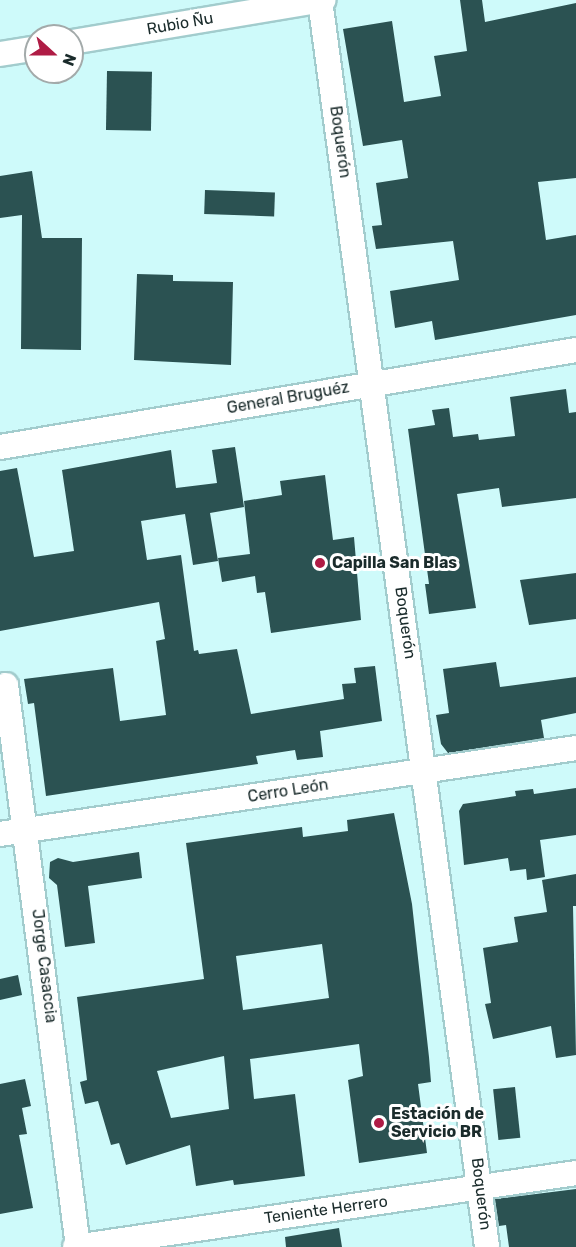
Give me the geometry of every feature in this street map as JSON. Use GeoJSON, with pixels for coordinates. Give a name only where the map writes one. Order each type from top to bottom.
{"type":"FeatureCollection","features":[{"type":"Feature","properties":{"kind":"street","name":"Rubio Ñu"},"geometry":{"type":"LineString","coordinates":[[84,40],[322,0]]}},
{"type":"Feature","properties":{"kind":"street","name":"Boquerón"},"geometry":{"type":"LineString","coordinates":[[322,0],[487,1247]]}},
{"type":"Feature","properties":{"kind":"street"},"geometry":{"type":"LineString","coordinates":[[0,54],[24,50]]}},
{"type":"Feature","properties":{"kind":"street","name":"General Bruguéz"},"geometry":{"type":"LineString","coordinates":[[0,447],[576,350]]}},
{"type":"Feature","properties":{"kind":"street","name":"Jorge Casaccia"},"geometry":{"type":"LineString","coordinates":[[6,685],[27,830],[77,1247]]}},
{"type":"Feature","properties":{"kind":"street","name":"Cerro León"},"geometry":{"type":"LineString","coordinates":[[0,834],[576,748]]}},
{"type":"Feature","properties":{"kind":"street","name":"Teniente Herrero"},"geometry":{"type":"LineString","coordinates":[[77,1247],[576,1173]]}},
{"type":"Feature","properties":{"kind":"building"},"geometry":{"type":"Polygon","coordinates":[[[460,0],[482,0],[485,22],[576,3],[576,178],[538,182],[546,240],[576,235],[576,315],[435,340],[432,321],[395,328],[390,291],[459,280],[453,241],[376,249],[372,226],[382,225],[376,183],[408,178],[402,140],[363,146],[343,29],[392,21],[404,102],[441,96],[434,56],[467,51],[460,0]]]}},
{"type":"Feature","properties":{"kind":"building"},"geometry":{"type":"Polygon","coordinates":[[[107,71],[152,72],[151,131],[106,130],[107,71]]]}},
{"type":"Feature","properties":{"kind":"building"},"geometry":{"type":"Polygon","coordinates":[[[32,171],[42,238],[82,238],[81,350],[21,349],[22,215],[0,218],[0,176],[32,171]]]}},
{"type":"Feature","properties":{"kind":"building"},"geometry":{"type":"Polygon","coordinates":[[[205,190],[275,192],[274,216],[204,214],[205,190]]]}},
{"type":"Feature","properties":{"kind":"building"},"geometry":{"type":"Polygon","coordinates":[[[137,274],[173,275],[173,281],[233,282],[231,365],[134,360],[137,274]]]}},
{"type":"Feature","properties":{"kind":"building"},"geometry":{"type":"Polygon","coordinates":[[[566,389],[569,413],[576,412],[576,498],[502,507],[499,488],[457,494],[476,608],[429,614],[425,584],[429,584],[408,429],[435,425],[432,410],[449,408],[453,437],[478,434],[479,440],[515,436],[510,397],[566,389]]]}},
{"type":"Feature","properties":{"kind":"building"},"geometry":{"type":"Polygon","coordinates":[[[235,447],[244,507],[210,513],[218,561],[193,565],[185,514],[141,521],[147,560],[181,555],[194,651],[198,650],[199,654],[237,649],[251,714],[344,699],[342,684],[356,683],[354,668],[375,666],[382,721],[320,731],[323,757],[297,760],[295,750],[256,756],[258,764],[46,796],[34,703],[28,704],[24,679],[113,668],[120,721],[166,715],[156,641],[165,639],[159,602],[0,631],[0,471],[17,468],[34,557],[74,551],[62,470],[171,450],[176,488],[217,483],[212,450],[235,447]]]}},
{"type":"Feature","properties":{"kind":"building"},"geometry":{"type":"Polygon","coordinates":[[[325,475],[333,540],[354,537],[361,620],[271,633],[265,592],[257,593],[255,576],[222,582],[218,558],[250,554],[244,501],[282,495],[280,481],[325,475]]]}},
{"type":"Feature","properties":{"kind":"building"},"geometry":{"type":"Polygon","coordinates":[[[576,573],[576,619],[529,625],[520,580],[576,573]]]}},
{"type":"Feature","properties":{"kind":"building"},"geometry":{"type":"Polygon","coordinates":[[[496,662],[500,687],[576,677],[576,713],[541,720],[544,738],[448,753],[441,744],[436,715],[449,713],[443,669],[496,662]]]}},
{"type":"Feature","properties":{"kind":"building"},"geometry":{"type":"Polygon","coordinates":[[[576,788],[576,835],[540,840],[545,877],[527,880],[526,869],[510,871],[508,858],[464,865],[459,811],[463,804],[516,796],[515,791],[533,789],[534,794],[576,788]]]}},
{"type":"Feature","properties":{"kind":"building"},"geometry":{"type":"Polygon","coordinates":[[[394,813],[412,904],[429,1057],[431,1082],[418,1084],[427,1153],[359,1163],[348,1080],[363,1076],[359,1044],[250,1059],[254,1099],[295,1094],[305,1176],[234,1185],[233,1180],[196,1186],[190,1145],[126,1165],[119,1143],[111,1145],[98,1101],[85,1104],[80,1082],[87,1080],[77,997],[204,979],[186,843],[302,827],[303,837],[348,831],[347,820],[394,813]],[[322,944],[236,956],[243,1010],[329,998],[322,944]],[[224,1056],[157,1071],[171,1118],[229,1109],[224,1056]]]}},
{"type":"Feature","properties":{"kind":"building"},"geometry":{"type":"Polygon","coordinates":[[[139,852],[142,878],[88,886],[95,943],[65,947],[57,885],[49,878],[50,862],[58,858],[73,862],[139,852]]]}},
{"type":"Feature","properties":{"kind":"building"},"geometry":{"type":"Polygon","coordinates":[[[576,874],[576,906],[573,906],[576,1055],[556,1058],[551,1026],[493,1039],[485,1004],[491,1003],[483,948],[518,942],[514,917],[547,912],[542,880],[576,874]]]}},
{"type":"Feature","properties":{"kind":"building"},"geometry":{"type":"Polygon","coordinates":[[[18,975],[22,995],[0,1000],[0,979],[18,975]]]}},
{"type":"Feature","properties":{"kind":"building"},"geometry":{"type":"Polygon","coordinates":[[[25,1079],[31,1106],[22,1108],[27,1134],[19,1135],[33,1208],[0,1214],[0,1084],[25,1079]]]}},
{"type":"Feature","properties":{"kind":"building"},"geometry":{"type":"Polygon","coordinates":[[[515,1087],[520,1138],[498,1140],[493,1089],[515,1087]]]}},
{"type":"Feature","properties":{"kind":"building"},"geometry":{"type":"Polygon","coordinates":[[[576,1189],[576,1247],[509,1247],[506,1225],[499,1226],[495,1199],[576,1189]]]}},
{"type":"Feature","properties":{"kind":"building"},"geometry":{"type":"Polygon","coordinates":[[[339,1228],[342,1247],[286,1247],[285,1237],[339,1228]]]}},
{"type":"Feature","properties":{"kind":"place","name":"Capilla San Blas"},"geometry":{"type":"Point","coordinates":[320,563]}},
{"type":"Feature","properties":{"kind":"place","name":"Estación de Servicio BR"},"geometry":{"type":"Point","coordinates":[379,1123]}}]}
